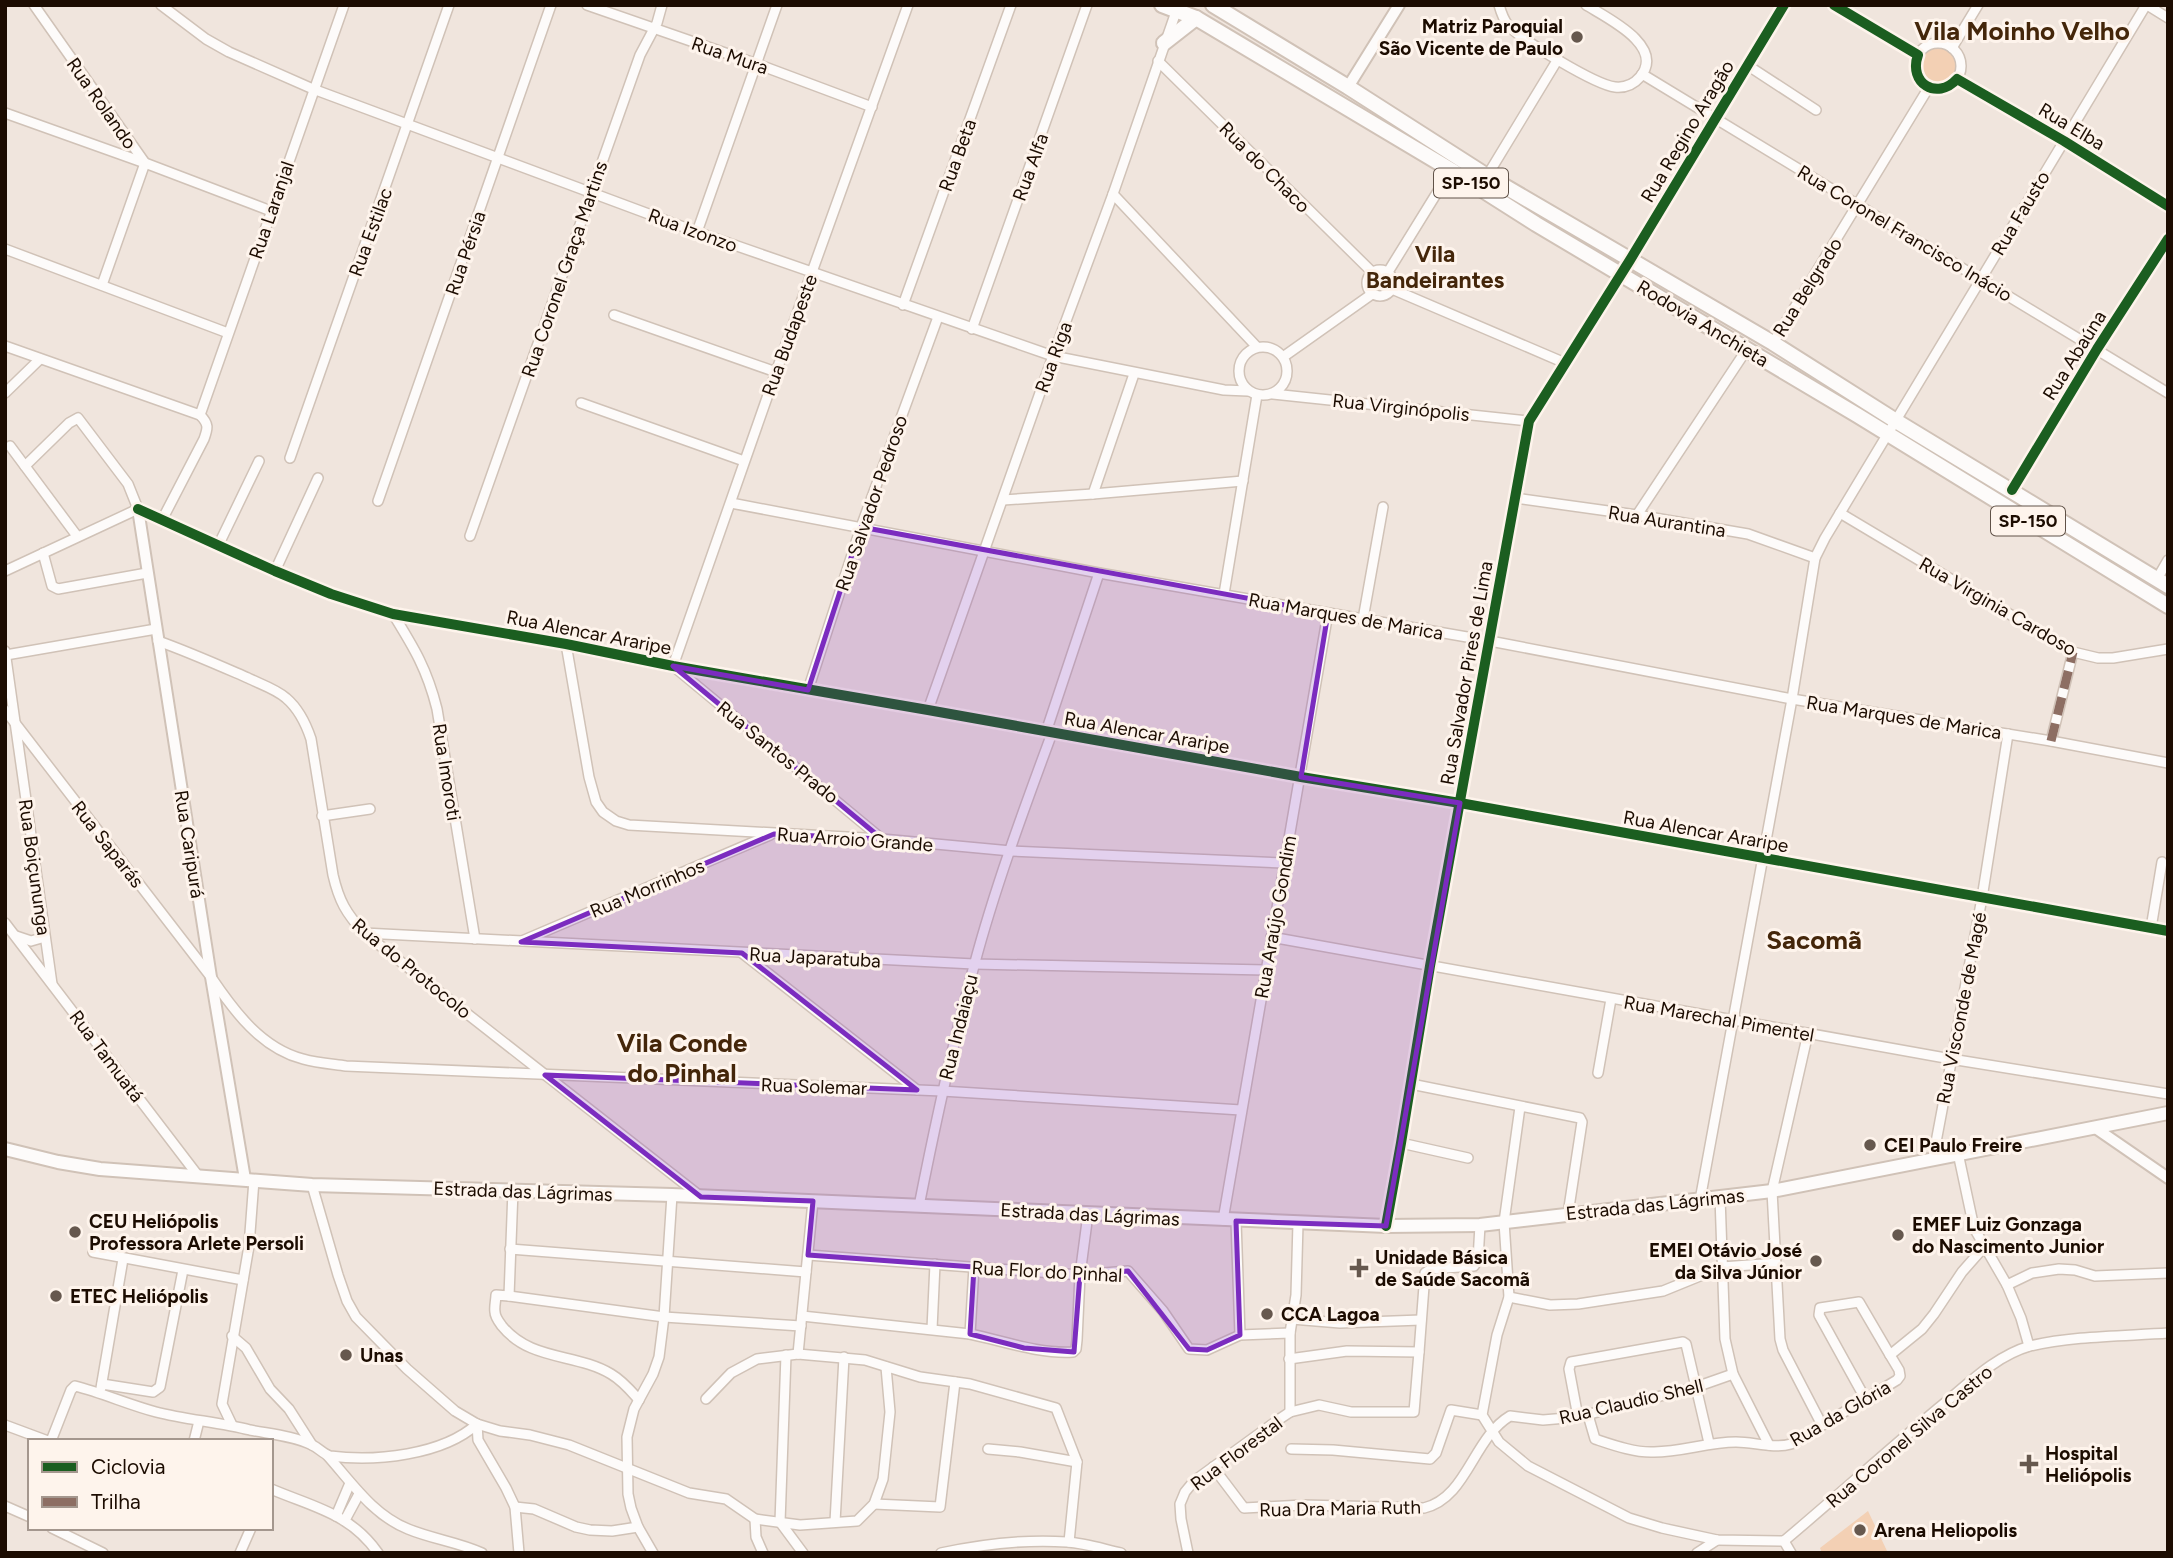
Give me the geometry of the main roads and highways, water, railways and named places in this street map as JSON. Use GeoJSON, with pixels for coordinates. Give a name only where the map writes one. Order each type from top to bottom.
{"type":"FeatureCollection","features":[{"type":"Feature","properties":{"kind":"highway","name":"Rodovia Anchieta"},"geometry":{"type":"LineString","coordinates":[[1213,5],[1230,9],[1487,176],[1773,343],[1892,428],[2168,606]]}},
{"type":"Feature","properties":{"kind":"highway","name":"Rodovia Anchieta"},"geometry":{"type":"LineString","coordinates":[[1172,7],[1196,18],[1746,349],[2012,490],[2162,582]]}},
{"type":"Feature","properties":{"kind":"highway"},"geometry":{"type":"LineString","coordinates":[[1164,43],[1196,18]]}},
{"type":"Feature","properties":{"kind":"main road","name":"Estrada das Lágrimas"},"geometry":{"type":"LineString","coordinates":[[5,1149],[58,1162],[100,1168],[312,1185],[701,1196],[1298,1223],[1480,1226],[1772,1191],[2168,1113]]}},
{"type":"Feature","properties":{"kind":"place","name":"Matriz Paroquial São Vicente de Paulo"},"geometry":{"type":"Point","coordinates":[1577,37]}},
{"type":"Feature","properties":{"kind":"place","name":"CEI Paulo Freire"},"geometry":{"type":"Point","coordinates":[1870,1145]}},
{"type":"Feature","properties":{"kind":"place","name":"CEU Heliópolis Professora Arlete Persoli"},"geometry":{"type":"Point","coordinates":[75,1232]}},
{"type":"Feature","properties":{"kind":"place","name":"EMEF Luiz Gonzaga do Nascimento Junior"},"geometry":{"type":"Point","coordinates":[1898,1235]}},
{"type":"Feature","properties":{"kind":"place","name":"EMEI Otávio José da Silva Júnior"},"geometry":{"type":"Point","coordinates":[1816,1261]}},
{"type":"Feature","properties":{"kind":"place","name":"Unidade Básica de Saúde Sacomã"},"geometry":{"type":"Point","coordinates":[1359,1268]}},
{"type":"Feature","properties":{"kind":"place","name":"ETEC Heliópolis"},"geometry":{"type":"Point","coordinates":[56,1296]}},
{"type":"Feature","properties":{"kind":"place","name":"CCA Lagoa"},"geometry":{"type":"Point","coordinates":[1267,1314]}},
{"type":"Feature","properties":{"kind":"place","name":"Unas"},"geometry":{"type":"Point","coordinates":[346,1355]}},
{"type":"Feature","properties":{"kind":"place","name":"Hospital Heliópolis"},"geometry":{"type":"Point","coordinates":[2029,1464]}},
{"type":"Feature","properties":{"kind":"place","name":"Arena Heliopolis"},"geometry":{"type":"Point","coordinates":[1860,1530]}},
{"type":"Feature","properties":{"kind":"district","name":"Vila Moinho Velho"},"geometry":{"type":"Point","coordinates":[2022,31]}},
{"type":"Feature","properties":{"kind":"district","name":"Vila Bandeirantes"},"geometry":{"type":"Point","coordinates":[1435,267]}},
{"type":"Feature","properties":{"kind":"district","name":"Sacomã"},"geometry":{"type":"Point","coordinates":[1814,940]}},
{"type":"Feature","properties":{"kind":"district","name":"Vila Conde do Pinhal"},"geometry":{"type":"Point","coordinates":[682,1058]}}]}
